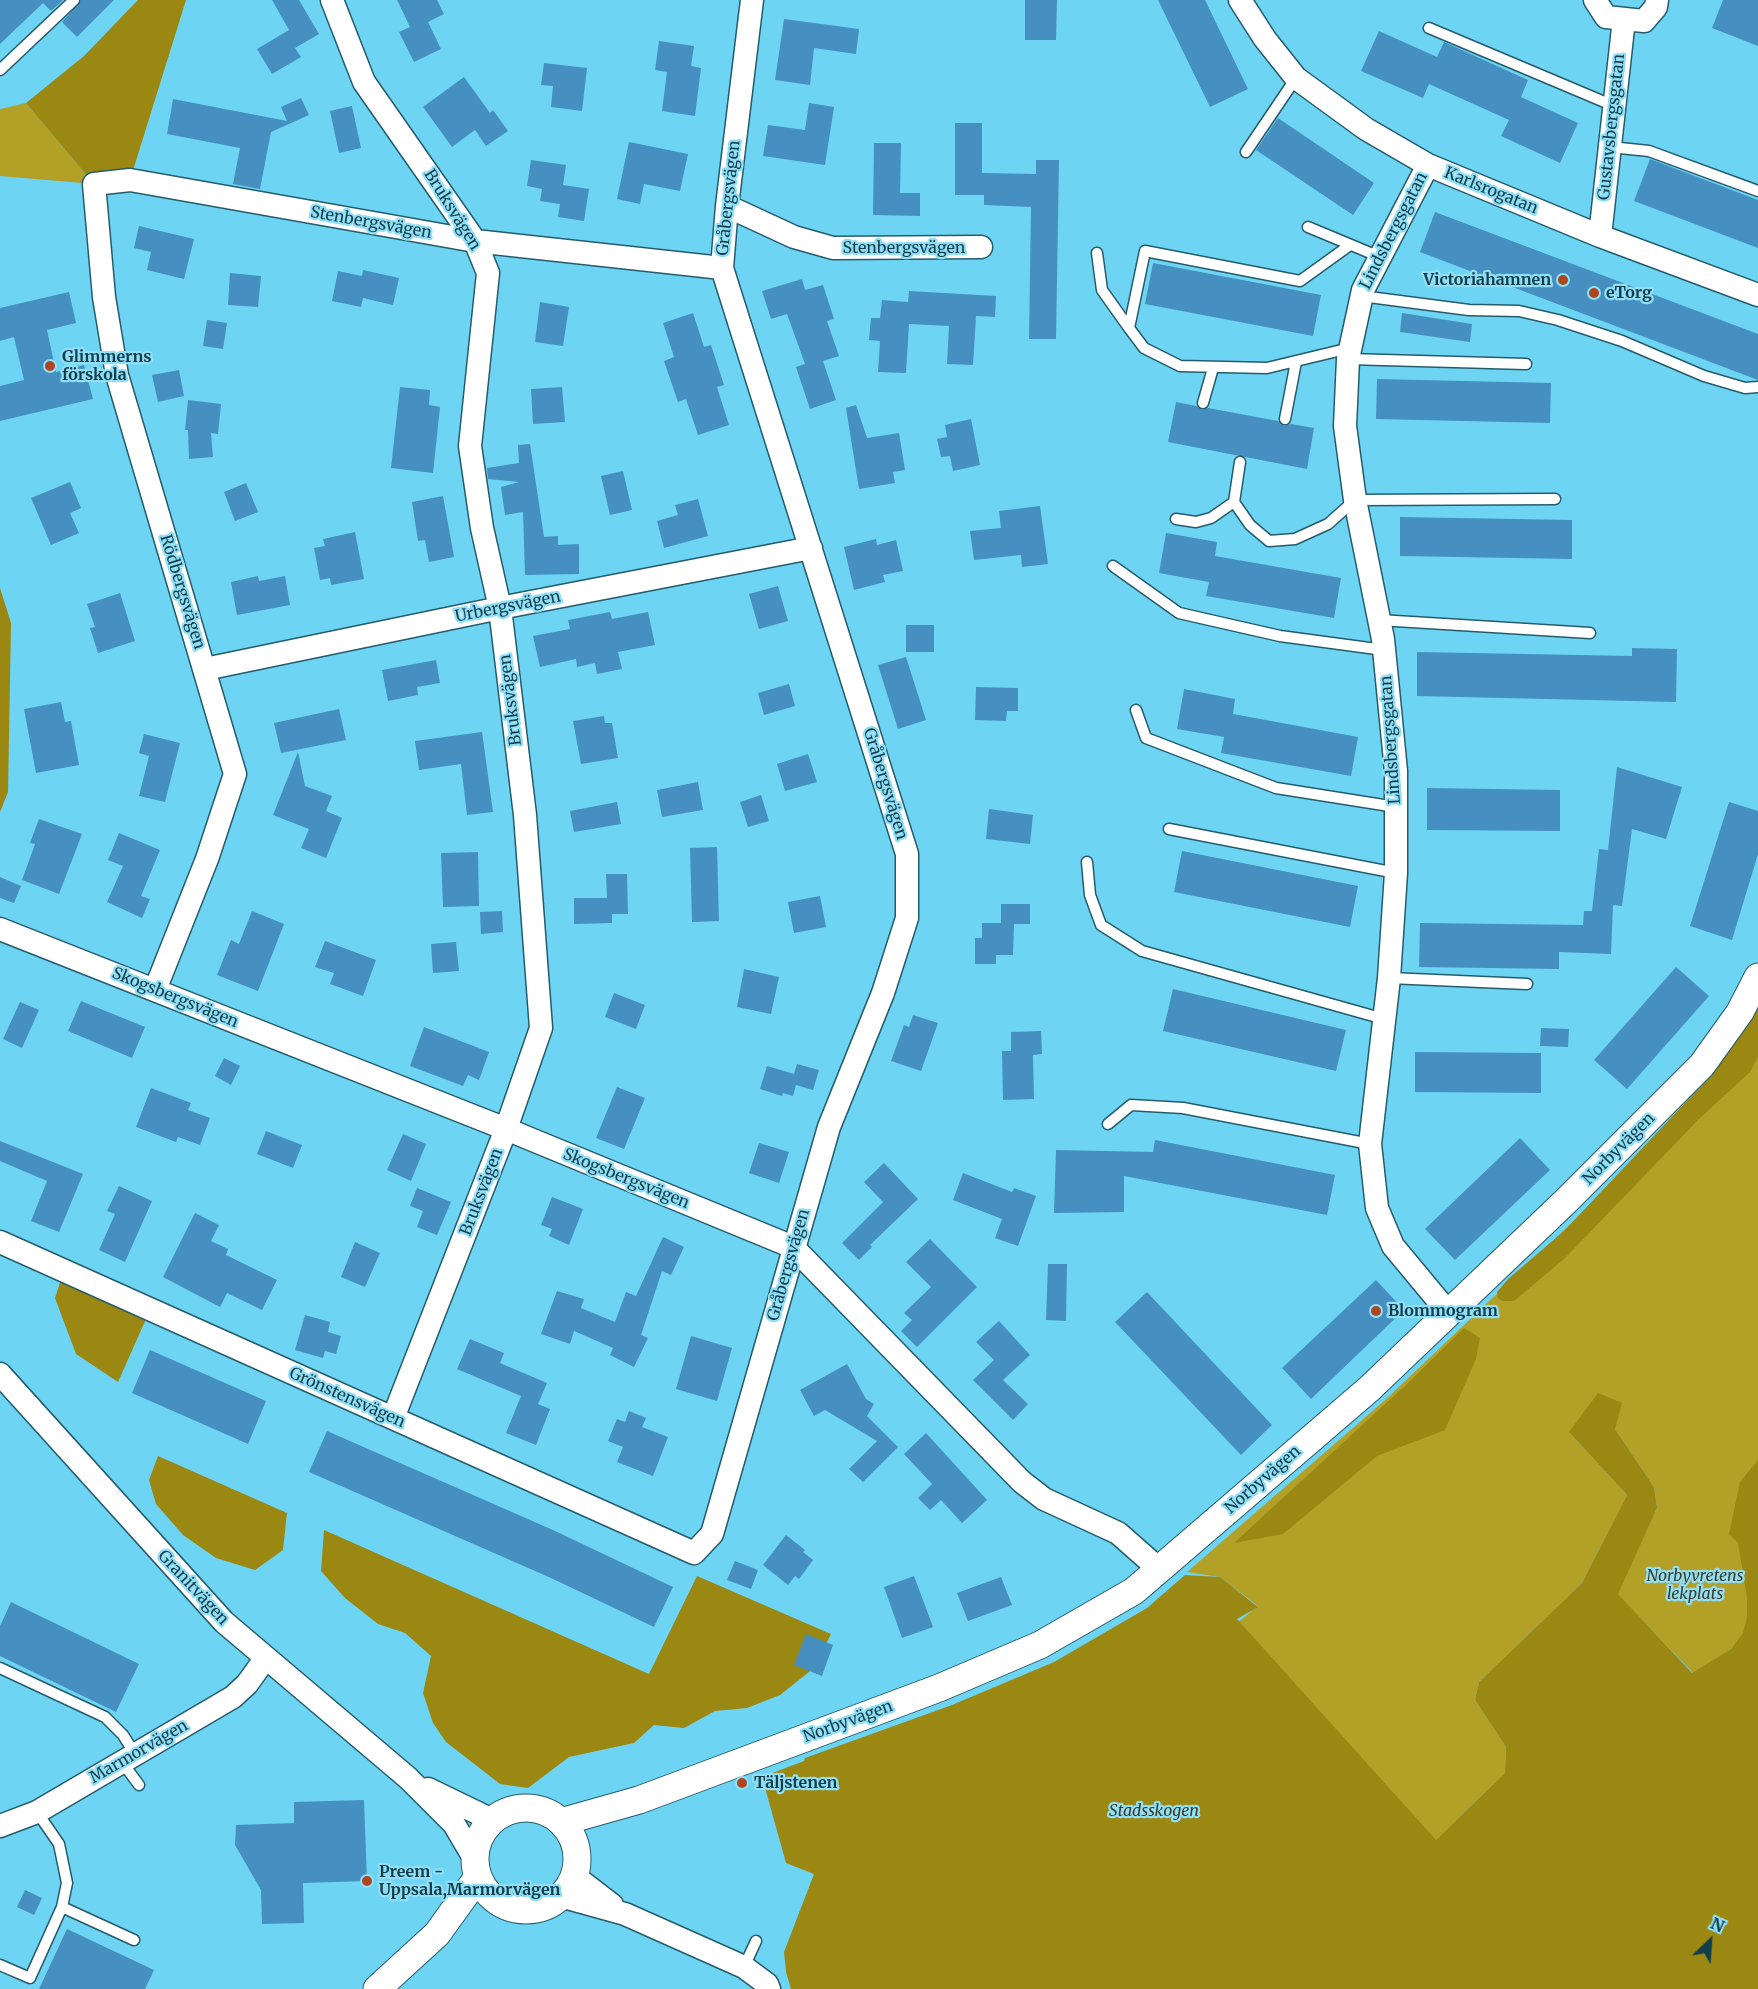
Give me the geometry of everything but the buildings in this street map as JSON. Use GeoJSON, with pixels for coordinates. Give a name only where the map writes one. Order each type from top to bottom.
{"type":"FeatureCollection","features":[{"type":"Feature","properties":{"kind":"street","name":"Bruksvägen"},"geometry":{"type":"LineString","coordinates":[[332,0],[364,82],[475,241],[488,273],[470,446],[482,528],[500,608],[525,815],[541,1028],[506,1129],[393,1418]]}},
{"type":"Feature","properties":{"kind":"street","name":"Gråbergsvägen"},"geometry":{"type":"LineString","coordinates":[[694,1553],[712,1534],[793,1247],[830,1127],[883,993],[907,918],[907,854],[722,268],[727,206],[752,0]]}},
{"type":"Feature","properties":{"kind":"street","name":"Karlsrogatan"},"geometry":{"type":"LineString","coordinates":[[1240,0],[1265,39],[1296,78],[1366,129],[1428,165],[1600,236],[1758,295]]}},
{"type":"Feature","properties":{"kind":"street"},"geometry":{"type":"LineString","coordinates":[[1595,0],[1606,17],[1644,21],[1656,7],[1657,0]]}},
{"type":"Feature","properties":{"kind":"street","name":"Gustavsbergsgatan"},"geometry":{"type":"LineString","coordinates":[[1600,236],[1624,19]]}},
{"type":"Feature","properties":{"kind":"street","name":"Lindsbergsgatan"},"geometry":{"type":"LineString","coordinates":[[1428,165],[1362,296],[1349,354],[1345,426],[1355,500],[1384,650],[1396,771],[1396,873],[1389,978],[1370,1144],[1377,1208],[1393,1246],[1447,1311]]}},
{"type":"Feature","properties":{"kind":"street","name":"Stenbergsvägen"},"geometry":{"type":"LineString","coordinates":[[94,184],[129,180],[475,241],[722,268]]}},
{"type":"Feature","properties":{"kind":"street","name":"Rödbergsvägen"},"geometry":{"type":"LineString","coordinates":[[94,184],[104,297],[117,375],[235,774],[207,859],[155,990]]}},
{"type":"Feature","properties":{"kind":"street","name":"Stenbergsvägen"},"geometry":{"type":"LineString","coordinates":[[727,206],[794,237],[833,248],[981,247]]}},
{"type":"Feature","properties":{"kind":"street","name":"Urbergsvägen"},"geometry":{"type":"LineString","coordinates":[[205,669],[500,608],[812,548]]}},
{"type":"Feature","properties":{"kind":"street","name":"Skogsbergsvägen"},"geometry":{"type":"LineString","coordinates":[[0,929],[506,1129],[793,1247],[1022,1482],[1054,1504],[1118,1533],[1160,1570]]}},
{"type":"Feature","properties":{"kind":"street","name":"Norbyvägen"},"geometry":{"type":"LineString","coordinates":[[561,1822],[639,1800],[939,1688],[1040,1645],[1134,1591],[1369,1389],[1447,1311],[1565,1202],[1702,1065],[1740,1012],[1758,977]]}},
{"type":"Feature","properties":{"kind":"street","name":"Grönstensvägen"},"geometry":{"type":"LineString","coordinates":[[0,1242],[694,1553]]}},
{"type":"Feature","properties":{"kind":"street","name":"Granitvägen"},"geometry":{"type":"LineString","coordinates":[[0,1374],[224,1622],[408,1778],[454,1824],[476,1868]]}},
{"type":"Feature","properties":{"kind":"street","name":"Marmorvägen"},"geometry":{"type":"LineString","coordinates":[[0,1826],[37,1812],[233,1697],[247,1684],[265,1659]]}},
{"type":"Feature","properties":{"kind":"street","name":"Granitvägen"},"geometry":{"type":"LineString","coordinates":[[408,1778],[492,1820]]}},
{"type":"Feature","properties":{"kind":"street","name":"Norbyvägen"},"geometry":{"type":"LineString","coordinates":[[576,1849],[598,1828],[639,1800]]}},
{"type":"Feature","properties":{"kind":"street"},"geometry":{"type":"LineString","coordinates":[[438,1934],[476,1868],[480,1836],[492,1820],[507,1811],[523,1807],[540,1809],[555,1816],[561,1822],[570,1833],[576,1849],[577,1865],[567,1885],[553,1902],[536,1909],[517,1909],[499,1902],[486,1893],[476,1868]]}},
{"type":"Feature","properties":{"kind":"street"},"geometry":{"type":"LineString","coordinates":[[567,1885],[625,1914],[744,1967],[767,1984],[769,1989]]}},
{"type":"Feature","properties":{"kind":"street"},"geometry":{"type":"LineString","coordinates":[[376,1989],[438,1934],[499,1902]]}},
{"type":"Feature","properties":{"kind":"lane"},"geometry":{"type":"LineString","coordinates":[[0,70],[74,0]]}},
{"type":"Feature","properties":{"kind":"lane"},"geometry":{"type":"LineString","coordinates":[[1429,28],[1614,106]]}},
{"type":"Feature","properties":{"kind":"lane"},"geometry":{"type":"LineString","coordinates":[[1246,152],[1296,78]]}},
{"type":"Feature","properties":{"kind":"lane"},"geometry":{"type":"LineString","coordinates":[[1610,147],[1649,151],[1758,191]]}},
{"type":"Feature","properties":{"kind":"lane"},"geometry":{"type":"LineString","coordinates":[[1308,227],[1380,257]]}},
{"type":"Feature","properties":{"kind":"lane"},"geometry":{"type":"LineString","coordinates":[[1129,328],[1144,251],[1300,281],[1350,245]]}},
{"type":"Feature","properties":{"kind":"lane"},"geometry":{"type":"LineString","coordinates":[[1097,253],[1102,290],[1129,328],[1144,348],[1180,366],[1267,368],[1349,354],[1526,364]]}},
{"type":"Feature","properties":{"kind":"lane"},"geometry":{"type":"LineString","coordinates":[[1362,296],[1469,310],[1519,311],[1558,320],[1622,341],[1704,376],[1746,388],[1758,387]]}},
{"type":"Feature","properties":{"kind":"lane"},"geometry":{"type":"LineString","coordinates":[[1285,419],[1296,362]]}},
{"type":"Feature","properties":{"kind":"lane"},"geometry":{"type":"LineString","coordinates":[[1203,403],[1213,368]]}},
{"type":"Feature","properties":{"kind":"lane"},"geometry":{"type":"LineString","coordinates":[[1240,462],[1234,502],[1250,525],[1269,541],[1295,539],[1328,524],[1355,500],[1555,499]]}},
{"type":"Feature","properties":{"kind":"lane"},"geometry":{"type":"LineString","coordinates":[[1176,519],[1196,522],[1211,518],[1234,502]]}},
{"type":"Feature","properties":{"kind":"lane"},"geometry":{"type":"LineString","coordinates":[[1113,566],[1179,613],[1280,636],[1384,650]]}},
{"type":"Feature","properties":{"kind":"lane"},"geometry":{"type":"LineString","coordinates":[[1379,620],[1590,633]]}},
{"type":"Feature","properties":{"kind":"lane"},"geometry":{"type":"LineString","coordinates":[[1136,710],[1146,738],[1276,788],[1396,807]]}},
{"type":"Feature","properties":{"kind":"lane"},"geometry":{"type":"LineString","coordinates":[[1169,829],[1396,873]]}},
{"type":"Feature","properties":{"kind":"lane"},"geometry":{"type":"LineString","coordinates":[[1087,862],[1090,895],[1101,925],[1142,951],[1384,1019]]}},
{"type":"Feature","properties":{"kind":"lane"},"geometry":{"type":"LineString","coordinates":[[1389,978],[1527,984]]}},
{"type":"Feature","properties":{"kind":"lane"},"geometry":{"type":"LineString","coordinates":[[1108,1124],[1131,1106],[1183,1108],[1370,1144]]}},
{"type":"Feature","properties":{"kind":"lane"},"geometry":{"type":"LineString","coordinates":[[0,1668],[105,1717],[123,1735],[139,1785]]}},
{"type":"Feature","properties":{"kind":"lane"},"geometry":{"type":"LineString","coordinates":[[0,1965],[30,1978],[62,1907],[67,1883],[59,1844],[37,1812]]}},
{"type":"Feature","properties":{"kind":"lane"},"geometry":{"type":"LineString","coordinates":[[62,1907],[134,1940]]}},
{"type":"Feature","properties":{"kind":"lane"},"geometry":{"type":"LineString","coordinates":[[744,1967],[756,1941]]}},
{"type":"Feature","properties":{"kind":"green space"},"geometry":{"type":"Polygon","coordinates":[[[138,0],[186,0],[130,180],[94,184],[26,103],[84,56],[138,0]]]}},
{"type":"Feature","properties":{"kind":"green space"},"geometry":{"type":"Polygon","coordinates":[[[26,103],[94,184],[0,176],[0,109],[26,103]]]}},
{"type":"Feature","properties":{"kind":"green space"},"geometry":{"type":"Polygon","coordinates":[[[0,588],[11,623],[8,792],[0,812],[0,588]]]}},
{"type":"Feature","properties":{"kind":"green space"},"geometry":{"type":"Polygon","coordinates":[[[1758,1003],[1758,1057],[1750,1072],[1699,1119],[1565,1258],[1514,1301],[1502,1301],[1498,1298],[1497,1292],[1508,1279],[1564,1231],[1703,1084],[1744,1031],[1758,1003]]]}},
{"type":"Feature","properties":{"kind":"green space","name":"Norbyvretens lekplats"},"geometry":{"type":"Polygon","coordinates":[[[1758,1020],[1758,1621],[1731,1649],[1693,1673],[1617,1594],[1657,1508],[1654,1487],[1615,1429],[1569,1432],[1627,1495],[1582,1583],[1479,1682],[1475,1700],[1506,1747],[1505,1773],[1425,1851],[1231,1628],[1258,1606],[1220,1577],[1187,1572],[1384,1401],[1580,1215],[1717,1078],[1758,1020]]]}},
{"type":"Feature","properties":{"kind":"green space"},"geometry":{"type":"Polygon","coordinates":[[[64,1270],[150,1310],[118,1382],[76,1354],[55,1298],[64,1270]]]}},
{"type":"Feature","properties":{"kind":"green space"},"geometry":{"type":"Polygon","coordinates":[[[1464,1328],[1480,1338],[1476,1359],[1445,1430],[1377,1456],[1283,1534],[1234,1543],[1409,1382],[1464,1328]]]}},
{"type":"Feature","properties":{"kind":"green space","name":"Stadsskogen"},"geometry":{"type":"Polygon","coordinates":[[[1598,1393],[1622,1403],[1615,1429],[1654,1487],[1657,1508],[1618,1594],[1692,1673],[1731,1649],[1743,1633],[1747,1617],[1747,1597],[1738,1543],[1729,1534],[1740,1482],[1758,1460],[1758,1989],[791,1989],[784,1952],[814,1874],[786,1863],[762,1777],[804,1761],[805,1758],[952,1705],[1054,1662],[1147,1608],[1185,1575],[1220,1577],[1258,1607],[1237,1619],[1436,1840],[1505,1773],[1506,1747],[1475,1700],[1479,1682],[1582,1583],[1627,1495],[1569,1432],[1598,1393]]]}},
{"type":"Feature","properties":{"kind":"green space"},"geometry":{"type":"Polygon","coordinates":[[[158,1456],[287,1513],[283,1550],[255,1570],[216,1558],[183,1535],[156,1504],[149,1480],[158,1456]]]}},
{"type":"Feature","properties":{"kind":"green space"},"geometry":{"type":"Polygon","coordinates":[[[324,1530],[649,1674],[697,1576],[831,1634],[814,1668],[780,1695],[747,1708],[715,1711],[684,1728],[654,1725],[634,1743],[569,1757],[528,1788],[500,1784],[446,1742],[433,1723],[423,1693],[431,1656],[405,1633],[378,1624],[345,1598],[321,1571],[324,1530]]]}},
{"type":"Feature","properties":{"kind":"place","name":"Victoriahamnen"},"geometry":{"type":"Point","coordinates":[1563,280]}},
{"type":"Feature","properties":{"kind":"place","name":"eTorg"},"geometry":{"type":"Point","coordinates":[1594,293]}},
{"type":"Feature","properties":{"kind":"place","name":"Glimmerns förskola"},"geometry":{"type":"Point","coordinates":[50,366]}},
{"type":"Feature","properties":{"kind":"place","name":"Blommogram"},"geometry":{"type":"Point","coordinates":[1376,1311]}},
{"type":"Feature","properties":{"kind":"place","name":"Täljstenen"},"geometry":{"type":"Point","coordinates":[742,1783]}},
{"type":"Feature","properties":{"kind":"place","name":"Preem - Uppsala,Marmorvägen"},"geometry":{"type":"Point","coordinates":[367,1881]}}]}
